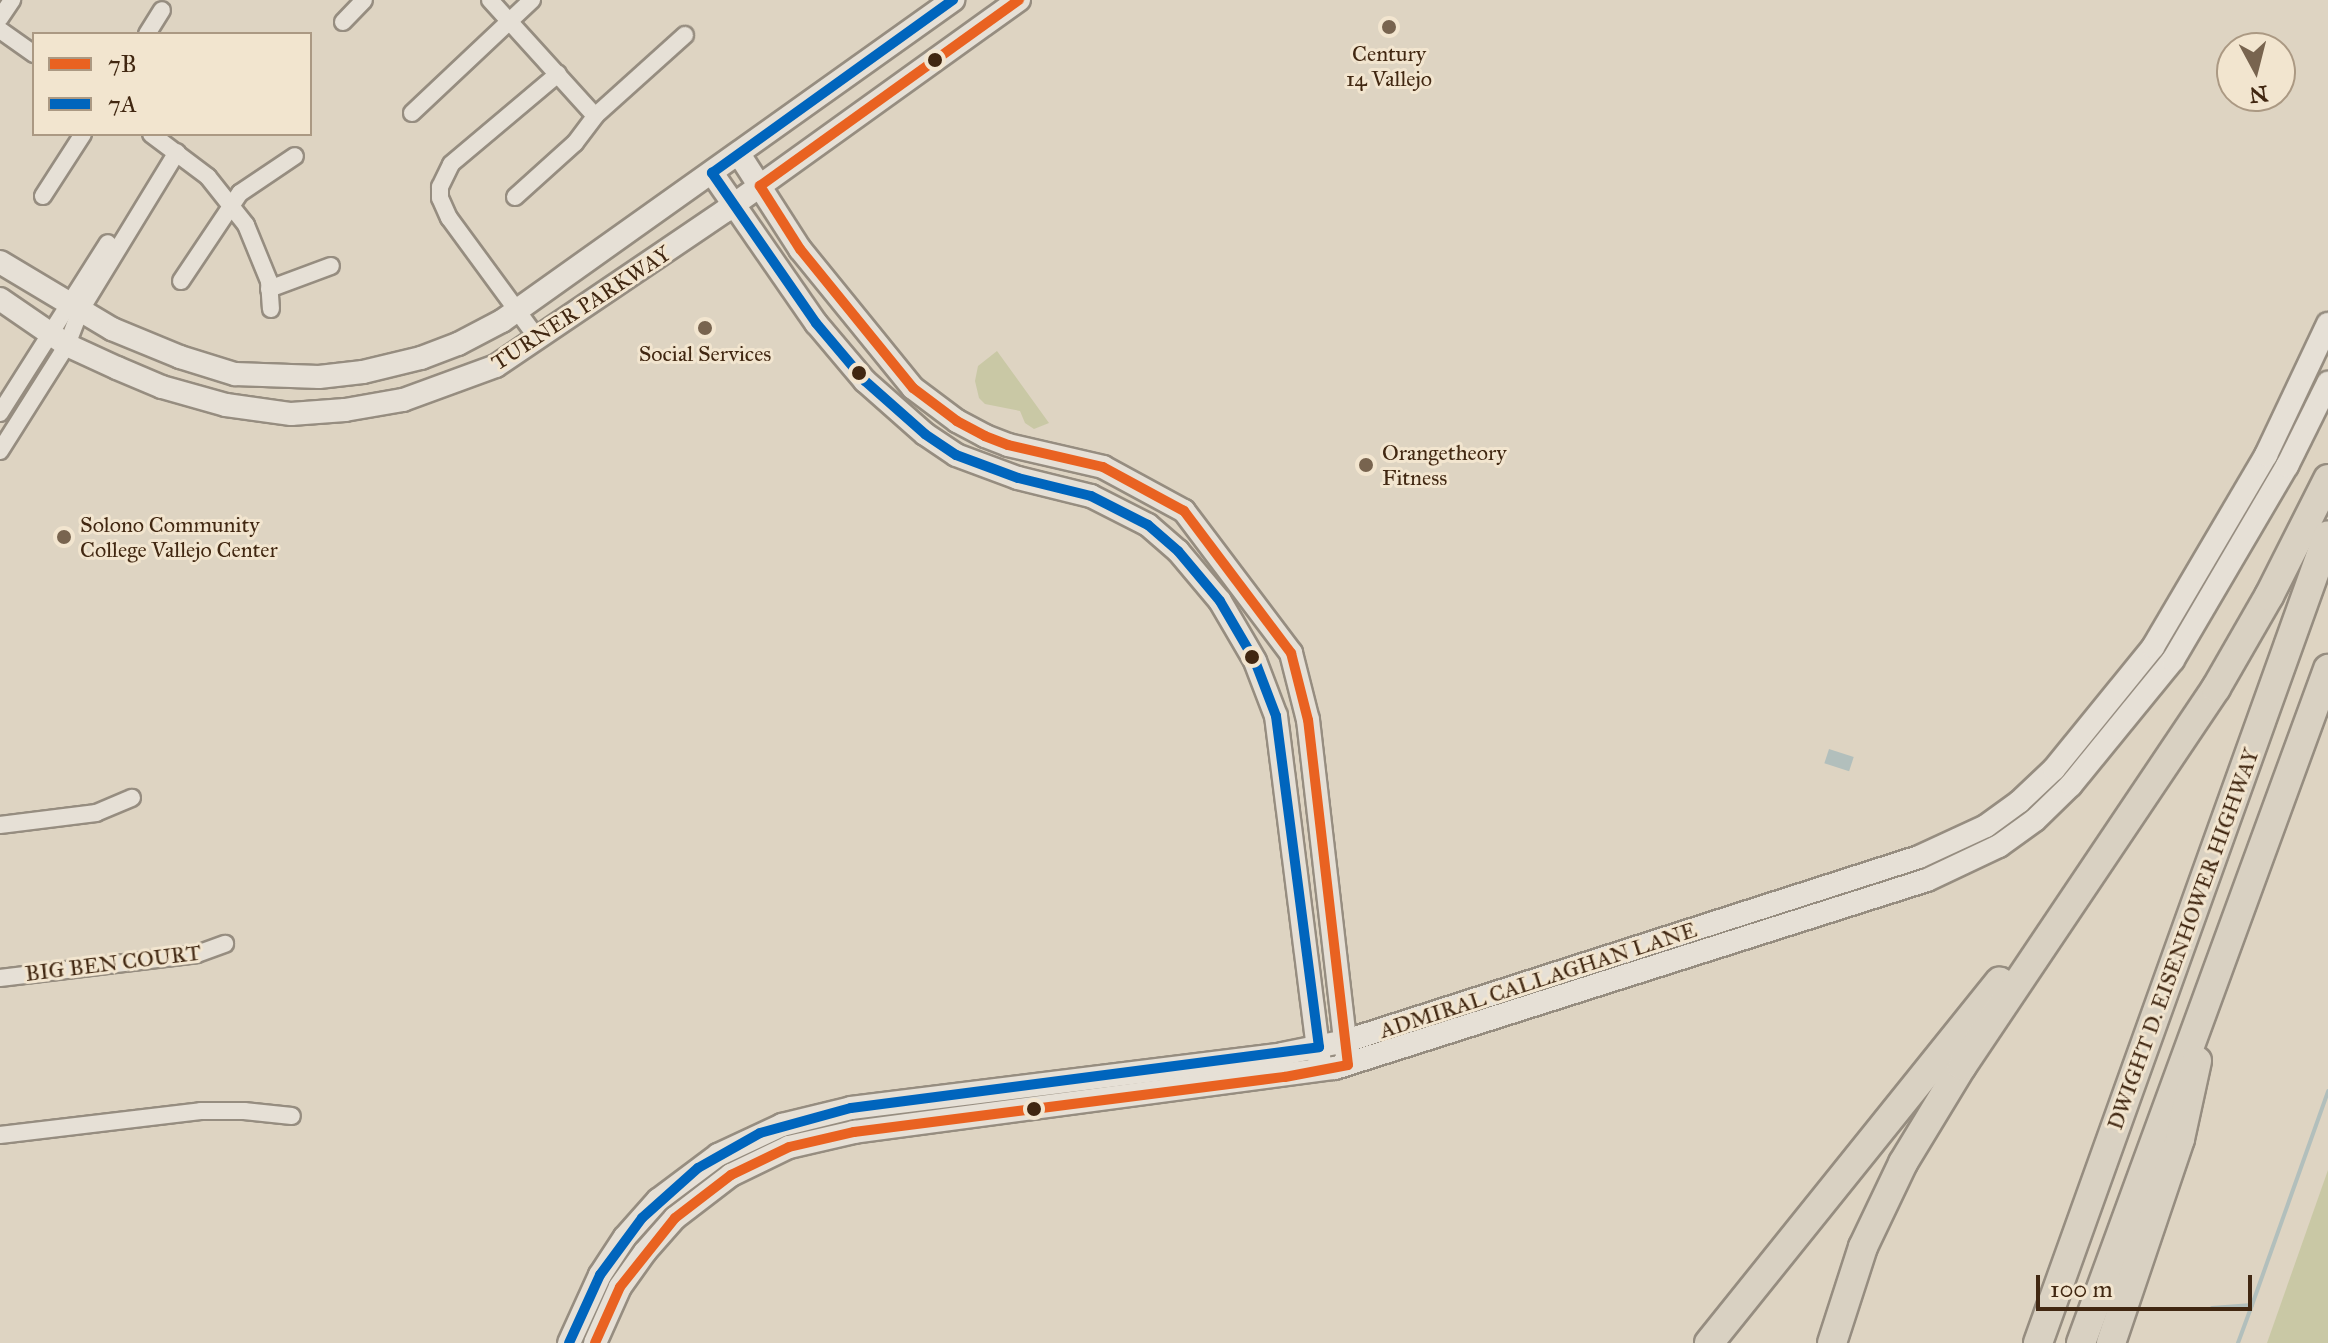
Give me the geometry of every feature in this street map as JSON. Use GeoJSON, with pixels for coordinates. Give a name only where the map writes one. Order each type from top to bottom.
{"type":"FeatureCollection","features":[{"type":"Feature","properties":{"kind":"highway"},"geometry":{"type":"LineString","coordinates":[[1832,1343],[1863,1247],[1903,1163],[1962,1066],[2235,658],[2328,479]]}},
{"type":"Feature","properties":{"kind":"highway","name":"DWIGHT D. EISENHOWER HIGHWAY"},"geometry":{"type":"LineString","coordinates":[[2038,1343],[2328,535]]}},
{"type":"Feature","properties":{"kind":"highway","name":"DWIGHT D. EISENHOWER HIGHWAY"},"geometry":{"type":"LineString","coordinates":[[2081,1343],[2328,669]]}},
{"type":"Feature","properties":{"kind":"highway"},"geometry":{"type":"LineString","coordinates":[[1709,1343],[2107,851]]}},
{"type":"Feature","properties":{"kind":"highway"},"geometry":{"type":"LineString","coordinates":[[2111,1343],[2180,1139],[2207,1006]]}},
{"type":"Feature","properties":{"kind":"street"},"geometry":{"type":"LineString","coordinates":[[0,18],[12,0]]}},
{"type":"Feature","properties":{"kind":"street"},"geometry":{"type":"LineString","coordinates":[[343,22],[364,0]]}},
{"type":"Feature","properties":{"kind":"street"},"geometry":{"type":"LineString","coordinates":[[490,0],[595,116]]}},
{"type":"Feature","properties":{"kind":"street"},"geometry":{"type":"LineString","coordinates":[[412,113],[532,0]]}},
{"type":"Feature","properties":{"kind":"street","name":"TURNER PARKWAY"},"geometry":{"type":"LineString","coordinates":[[0,262],[74,308],[180,357],[235,374],[271,377],[363,372],[421,358],[458,344],[517,310],[953,0]]}},
{"type":"Feature","properties":{"kind":"street","name":"TURNER PARKWAY"},"geometry":{"type":"LineString","coordinates":[[0,299],[58,339],[162,387],[226,405],[291,414],[345,410],[403,400],[496,366],[538,339],[760,186],[1019,0]]}},
{"type":"Feature","properties":{"kind":"street"},"geometry":{"type":"LineString","coordinates":[[148,32],[162,10]]}},
{"type":"Feature","properties":{"kind":"street"},"geometry":{"type":"LineString","coordinates":[[0,30],[32,53]]}},
{"type":"Feature","properties":{"kind":"street"},"geometry":{"type":"LineString","coordinates":[[515,197],[575,143],[595,116],[685,35]]}},
{"type":"Feature","properties":{"kind":"street"},"geometry":{"type":"LineString","coordinates":[[538,339],[449,218],[440,198],[440,187],[451,164],[558,74]]}},
{"type":"Feature","properties":{"kind":"street"},"geometry":{"type":"LineString","coordinates":[[43,196],[82,136]]}},
{"type":"Feature","properties":{"kind":"street"},"geometry":{"type":"LineString","coordinates":[[154,136],[208,177],[232,204],[260,254],[271,309]]}},
{"type":"Feature","properties":{"kind":"street"},"geometry":{"type":"LineString","coordinates":[[0,451],[74,308],[173,149]]}},
{"type":"Feature","properties":{"kind":"street"},"geometry":{"type":"LineString","coordinates":[[739,154],[800,249],[913,388],[957,421],[985,436],[1008,445],[1103,467],[1184,511],[1291,653],[1308,720],[1348,1065]]}},
{"type":"Feature","properties":{"kind":"street"},"geometry":{"type":"LineString","coordinates":[[181,281],[240,193],[295,156]]}},
{"type":"Feature","properties":{"kind":"street"},"geometry":{"type":"LineString","coordinates":[[712,173],[816,323],[865,381],[925,434],[956,455],[1018,478],[1091,496],[1148,525],[1178,551],[1220,601],[1255,661],[1276,716],[1322,1071]]}},
{"type":"Feature","properties":{"kind":"street"},"geometry":{"type":"LineString","coordinates":[[269,289],[331,266]]}},
{"type":"Feature","properties":{"kind":"street","name":"ADMIRAL CALLAGHAN LANE"},"geometry":{"type":"LineString","coordinates":[[569,1343],[600,1275],[642,1218],[698,1168],[760,1133],[805,1118],[851,1108],[1346,1041],[1919,857],[1964,838],[2004,814],[2072,749],[2153,647],[2266,455],[2328,324]]}},
{"type":"Feature","properties":{"kind":"street"},"geometry":{"type":"LineString","coordinates":[[0,413],[58,339]]}},
{"type":"Feature","properties":{"kind":"street","name":"ADMIRAL CALLAGHAN LANE"},"geometry":{"type":"LineString","coordinates":[[595,1343],[620,1287],[675,1218],[731,1175],[789,1147],[854,1132],[1322,1071],[1348,1065],[1927,880],[1975,859],[2018,833],[2090,764],[2173,660],[2287,466],[2328,383]]}},
{"type":"Feature","properties":{"kind":"street"},"geometry":{"type":"LineString","coordinates":[[0,825],[96,813],[132,798]]}},
{"type":"Feature","properties":{"kind":"street","name":"BIG BEN COURT"},"geometry":{"type":"LineString","coordinates":[[0,978],[197,954],[225,944]]}},
{"type":"Feature","properties":{"kind":"street"},"geometry":{"type":"LineString","coordinates":[[0,1135],[201,1111],[292,1116]]}},
{"type":"Feature","properties":{"kind":"green space"},"geometry":{"type":"Polygon","coordinates":[[[997,351],[1049,423],[1034,429],[1025,423],[1020,411],[985,404],[979,398],[975,381],[978,366],[997,351]]]}},
{"type":"Feature","properties":{"kind":"green space"},"geometry":{"type":"Polygon","coordinates":[[[2328,1170],[2328,1343],[2267,1343],[2328,1170]]]}},
{"type":"Feature","properties":{"kind":"shaded area"},"geometry":{"type":"Polygon","coordinates":[[[1829,749],[1854,757],[1849,771],[1824,763],[1829,749]]]}},
{"type":"Feature","properties":{"kind":"waterway"},"geometry":{"type":"LineString","coordinates":[[2212,1308],[2252,1305],[2328,1091]]}},
{"type":"Feature","properties":{"kind":"waterway"},"geometry":{"type":"LineString","coordinates":[[2238,1343],[2252,1305]]}},
{"type":"Feature","properties":{"kind":"transit line","name":"7A"},"geometry":{"type":"LineString","coordinates":[[569,1343],[600,1275],[642,1218],[698,1168],[760,1133],[851,1108],[1319,1047],[1276,716],[1255,661],[1220,601],[1178,551],[1148,525],[1091,496],[1018,478],[956,455],[925,434],[865,381],[816,323],[712,173],[953,0]]}},
{"type":"Feature","properties":{"kind":"transit line","name":"7B"},"geometry":{"type":"LineString","coordinates":[[595,1343],[620,1287],[675,1218],[731,1175],[789,1147],[854,1132],[1285,1077],[1348,1065],[1308,720],[1291,653],[1184,511],[1103,467],[1008,445],[985,436],[957,421],[913,388],[800,249],[760,186],[1019,0]]}},
{"type":"Feature","properties":{"kind":"place","name":"Century 14 Vallejo"},"geometry":{"type":"Point","coordinates":[1389,27]}},
{"type":"Feature","properties":{"kind":"place","name":"Social Services"},"geometry":{"type":"Point","coordinates":[705,328]}},
{"type":"Feature","properties":{"kind":"place","name":"Orangetheory Fitness"},"geometry":{"type":"Point","coordinates":[1366,465]}},
{"type":"Feature","properties":{"kind":"place","name":"Solono Community College Vallejo Center"},"geometry":{"type":"Point","coordinates":[64,537]}}]}
